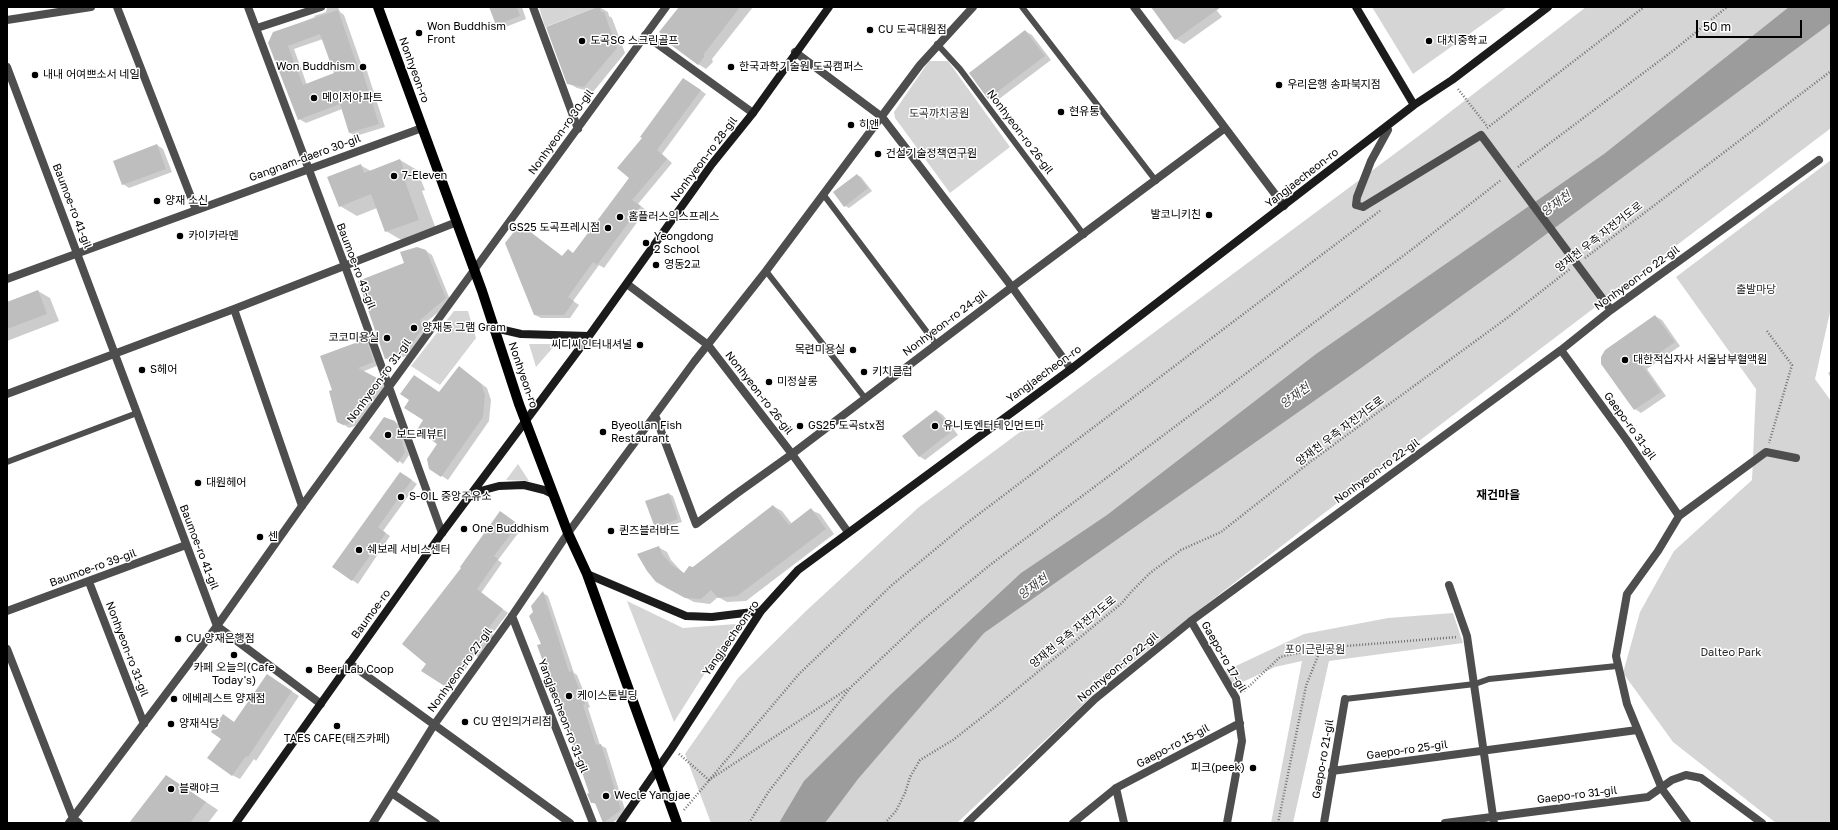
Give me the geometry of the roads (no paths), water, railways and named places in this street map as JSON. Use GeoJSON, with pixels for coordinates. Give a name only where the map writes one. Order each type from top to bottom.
{"type":"FeatureCollection","features":[{"type":"Feature","properties":{"kind":"main road","name":"Nonhyeon-ro"},"geometry":{"type":"LineString","coordinates":[[378,7],[457,222],[526,421],[568,533],[587,574],[676,821]]}},
{"type":"Feature","properties":{"kind":"street"},"geometry":{"type":"LineString","coordinates":[[7,20],[91,7]]}},
{"type":"Feature","properties":{"kind":"street"},"geometry":{"type":"LineString","coordinates":[[117,7],[196,210]]}},
{"type":"Feature","properties":{"kind":"street","name":"Baumoe-ro 43-gil"},"geometry":{"type":"LineString","coordinates":[[248,7],[345,266],[442,533]]}},
{"type":"Feature","properties":{"kind":"street"},"geometry":{"type":"LineString","coordinates":[[257,28],[320,7]]}},
{"type":"Feature","properties":{"kind":"street"},"geometry":{"type":"LineString","coordinates":[[533,7],[578,129]]}},
{"type":"Feature","properties":{"kind":"street","name":"Nonhyeon-ro 30-gil"},"geometry":{"type":"LineString","coordinates":[[474,270],[666,7]]}},
{"type":"Feature","properties":{"kind":"street","name":"Nonhyeon-ro 28-gil"},"geometry":{"type":"LineString","coordinates":[[526,421],[627,284],[712,164],[753,113],[795,52],[829,7]]}},
{"type":"Feature","properties":{"kind":"street"},"geometry":{"type":"LineString","coordinates":[[568,533],[655,415],[766,271],[937,44],[973,7]]}},
{"type":"Feature","properties":{"kind":"street"},"geometry":{"type":"LineString","coordinates":[[1134,7],[1284,206]]}},
{"type":"Feature","properties":{"kind":"street"},"geometry":{"type":"LineString","coordinates":[[1356,7],[1414,105]]}},
{"type":"Feature","properties":{"kind":"street","name":"Yangjaecheon-ro"},"geometry":{"type":"LineString","coordinates":[[620,823],[672,748],[761,611],[798,570],[1071,369],[1414,105],[1452,80],[1548,7]]}},
{"type":"Feature","properties":{"kind":"street"},"geometry":{"type":"LineString","coordinates":[[645,35],[753,113]]}},
{"type":"Feature","properties":{"kind":"street"},"geometry":{"type":"LineString","coordinates":[[795,52],[882,117],[1012,287],[1071,369]]}},
{"type":"Feature","properties":{"kind":"street","name":"Baumoe-ro 41-gil"},"geometry":{"type":"LineString","coordinates":[[7,67],[78,252],[217,626]]}},
{"type":"Feature","properties":{"kind":"street","name":"Gangnam-daero 30-gil"},"geometry":{"type":"LineString","coordinates":[[7,279],[422,128]]}},
{"type":"Feature","properties":{"kind":"street","name":"Nonhyeon-ro 24-gil"},"geometry":{"type":"LineString","coordinates":[[655,415],[696,524],[792,454],[1012,287],[1156,182],[1225,128]]}},
{"type":"Feature","properties":{"kind":"street"},"geometry":{"type":"LineString","coordinates":[[1388,130],[1371,161],[1357,197],[1356,205],[1363,207],[1481,135],[1612,310]]}},
{"type":"Feature","properties":{"kind":"street","name":"Nonhyeon-ro 22-gil"},"geometry":{"type":"LineString","coordinates":[[967,823],[1095,699],[1191,621],[1561,350],[1612,310],[1819,160]]}},
{"type":"Feature","properties":{"kind":"street"},"geometry":{"type":"LineString","coordinates":[[7,394],[234,309],[457,222]]}},
{"type":"Feature","properties":{"kind":"street","name":"Nonhyeon-ro 31-gil"},"geometry":{"type":"LineString","coordinates":[[73,821],[217,626],[302,506],[474,270]]}},
{"type":"Feature","properties":{"kind":"street","name":"Nonhyeon-ro 26-gil"},"geometry":{"type":"LineString","coordinates":[[627,284],[708,345],[792,454],[848,532]]}},
{"type":"Feature","properties":{"kind":"street"},"geometry":{"type":"LineString","coordinates":[[234,309],[302,506]]}},
{"type":"Feature","properties":{"kind":"street"},"geometry":{"type":"LineString","coordinates":[[494,328],[521,334],[589,336]]}},
{"type":"Feature","properties":{"kind":"street","name":"Gaepo-ro 31-gil"},"geometry":{"type":"LineString","coordinates":[[1561,350],[1626,439],[1679,516]]}},
{"type":"Feature","properties":{"kind":"street","name":"Baumoe-ro"},"geometry":{"type":"LineString","coordinates":[[236,823],[442,533],[526,421]]}},
{"type":"Feature","properties":{"kind":"street"},"geometry":{"type":"LineString","coordinates":[[1687,823],[1662,788],[1627,704],[1617,666],[1616,656],[1627,594],[1658,551],[1679,516],[1766,452],[1796,458]]}},
{"type":"Feature","properties":{"kind":"street"},"geometry":{"type":"LineString","coordinates":[[470,497],[484,490],[499,486],[524,485],[544,490],[554,495]]}},
{"type":"Feature","properties":{"kind":"street","name":"Nonhyeon-ro 27-gil"},"geometry":{"type":"LineString","coordinates":[[373,823],[393,794],[434,725],[512,616],[568,533]]}},
{"type":"Feature","properties":{"kind":"street","name":"Baumoe-ro 39-gil"},"geometry":{"type":"LineString","coordinates":[[7,612],[186,545]]}},
{"type":"Feature","properties":{"kind":"street"},"geometry":{"type":"LineString","coordinates":[[587,574],[686,616],[712,617],[761,611]]}},
{"type":"Feature","properties":{"kind":"street","name":"Nonhyeon-ro 31-gil"},"geometry":{"type":"LineString","coordinates":[[89,582],[144,724]]}},
{"type":"Feature","properties":{"kind":"street"},"geometry":{"type":"LineString","coordinates":[[1445,823],[1493,820],[1475,684],[1467,636],[1450,584]]}},
{"type":"Feature","properties":{"kind":"street","name":"Yangjaecheon-ro 31-gil"},"geometry":{"type":"LineString","coordinates":[[512,616],[593,823]]}},
{"type":"Feature","properties":{"kind":"street","name":"Gaepo-ro 17-gil"},"geometry":{"type":"LineString","coordinates":[[1191,621],[1236,698],[1242,741],[1227,823]]}},
{"type":"Feature","properties":{"kind":"street"},"geometry":{"type":"LineString","coordinates":[[217,626],[321,704]]}},
{"type":"Feature","properties":{"kind":"street"},"geometry":{"type":"LineString","coordinates":[[7,649],[73,821]]}},
{"type":"Feature","properties":{"kind":"street"},"geometry":{"type":"LineString","coordinates":[[349,663],[570,823]]}},
{"type":"Feature","properties":{"kind":"street","name":"Gaepo-ro 21-gil"},"geometry":{"type":"LineString","coordinates":[[1324,823],[1345,699]]}},
{"type":"Feature","properties":{"kind":"street","name":"Gaepo-ro 15-gil"},"geometry":{"type":"LineString","coordinates":[[1073,823],[1116,788],[1240,723]]}},
{"type":"Feature","properties":{"kind":"street"},"geometry":{"type":"LineString","coordinates":[[1484,750],[1637,730]]}},
{"type":"Feature","properties":{"kind":"street","name":"Gaepo-ro 25-gil"},"geometry":{"type":"LineString","coordinates":[[1332,771],[1484,750]]}},
{"type":"Feature","properties":{"kind":"street","name":"Gaepo-ro 31-gil"},"geometry":{"type":"LineString","coordinates":[[1493,820],[1648,798],[1672,780],[1686,775],[1701,778],[1762,823]]}},
{"type":"Feature","properties":{"kind":"street"},"geometry":{"type":"LineString","coordinates":[[1116,788],[1124,823]]}},
{"type":"Feature","properties":{"kind":"street"},"geometry":{"type":"LineString","coordinates":[[393,794],[436,823]]}},
{"type":"Feature","properties":{"kind":"lane"},"geometry":{"type":"LineString","coordinates":[[1022,7],[1156,182]]}},
{"type":"Feature","properties":{"kind":"lane","name":"Nonhyeon-ro 26-gil"},"geometry":{"type":"LineString","coordinates":[[937,44],[960,69],[1084,235]]}},
{"type":"Feature","properties":{"kind":"lane"},"geometry":{"type":"LineString","coordinates":[[823,194],[936,344]]}},
{"type":"Feature","properties":{"kind":"lane"},"geometry":{"type":"LineString","coordinates":[[766,271],[865,398]]}},
{"type":"Feature","properties":{"kind":"lane"},"geometry":{"type":"LineString","coordinates":[[7,462],[137,413]]}},
{"type":"Feature","properties":{"kind":"lane"},"geometry":{"type":"LineString","coordinates":[[1345,699],[1475,684],[1489,679],[1617,666]]}},
{"type":"Feature","properties":{"kind":"water","name":"양재천"},"geometry":{"type":"Polygon","coordinates":[[[1789,7],[1831,7],[1831,23],[1510,261],[1361,368],[984,633],[858,779],[825,823],[779,823],[804,781],[891,694],[1021,573],[1107,515],[1316,354],[1604,154],[1789,7]]]}},
{"type":"Feature","properties":{"kind":"place","name":"CU 도곡대원점"},"geometry":{"type":"Point","coordinates":[870,30]}},
{"type":"Feature","properties":{"kind":"place","name":"Won Buddhism Front"},"geometry":{"type":"Point","coordinates":[419,33]}},
{"type":"Feature","properties":{"kind":"place","name":"도곡SG 스크린골프"},"geometry":{"type":"Point","coordinates":[582,41]}},
{"type":"Feature","properties":{"kind":"place","name":"대치중학교"},"geometry":{"type":"Point","coordinates":[1429,41]}},
{"type":"Feature","properties":{"kind":"place","name":"Won Buddhism"},"geometry":{"type":"Point","coordinates":[363,67]}},
{"type":"Feature","properties":{"kind":"place","name":"한국과학기술원 도곡캠퍼스"},"geometry":{"type":"Point","coordinates":[731,67]}},
{"type":"Feature","properties":{"kind":"place","name":"내내 어여쁘소서 네일"},"geometry":{"type":"Point","coordinates":[35,75]}},
{"type":"Feature","properties":{"kind":"place","name":"우리은행 송파북지점"},"geometry":{"type":"Point","coordinates":[1279,85]}},
{"type":"Feature","properties":{"kind":"place","name":"메이저아파트"},"geometry":{"type":"Point","coordinates":[314,98]}},
{"type":"Feature","properties":{"kind":"place","name":"현유통"},"geometry":{"type":"Point","coordinates":[1061,112]}},
{"type":"Feature","properties":{"kind":"place","name":"히앤"},"geometry":{"type":"Point","coordinates":[851,125]}},
{"type":"Feature","properties":{"kind":"place","name":"건설기술정책연구원"},"geometry":{"type":"Point","coordinates":[878,154]}},
{"type":"Feature","properties":{"kind":"place","name":"7-Eleven"},"geometry":{"type":"Point","coordinates":[394,176]}},
{"type":"Feature","properties":{"kind":"place","name":"양재 소신"},"geometry":{"type":"Point","coordinates":[157,201]}},
{"type":"Feature","properties":{"kind":"place","name":"발코니키친"},"geometry":{"type":"Point","coordinates":[1209,215]}},
{"type":"Feature","properties":{"kind":"place","name":"홈플러스익스프레스"},"geometry":{"type":"Point","coordinates":[620,217]}},
{"type":"Feature","properties":{"kind":"place","name":"GS25 도곡프레시점"},"geometry":{"type":"Point","coordinates":[608,228]}},
{"type":"Feature","properties":{"kind":"place","name":"카이카라멘"},"geometry":{"type":"Point","coordinates":[180,236]}},
{"type":"Feature","properties":{"kind":"place","name":"Yeongdong 2 School"},"geometry":{"type":"Point","coordinates":[646,243]}},
{"type":"Feature","properties":{"kind":"place","name":"영동2교"},"geometry":{"type":"Point","coordinates":[656,265]}},
{"type":"Feature","properties":{"kind":"place","name":"양재동 그램 Gram"},"geometry":{"type":"Point","coordinates":[414,328]}},
{"type":"Feature","properties":{"kind":"place","name":"코코미용실"},"geometry":{"type":"Point","coordinates":[387,338]}},
{"type":"Feature","properties":{"kind":"place","name":"씨디씨인터내셔널"},"geometry":{"type":"Point","coordinates":[640,345]}},
{"type":"Feature","properties":{"kind":"place","name":"목련미용실"},"geometry":{"type":"Point","coordinates":[853,350]}},
{"type":"Feature","properties":{"kind":"place","name":"대한적십자사 서울남부혈액원"},"geometry":{"type":"Point","coordinates":[1625,360]}},
{"type":"Feature","properties":{"kind":"place","name":"S헤어"},"geometry":{"type":"Point","coordinates":[142,370]}},
{"type":"Feature","properties":{"kind":"place","name":"키치클럽"},"geometry":{"type":"Point","coordinates":[864,372]}},
{"type":"Feature","properties":{"kind":"place","name":"미정살롱"},"geometry":{"type":"Point","coordinates":[769,382]}},
{"type":"Feature","properties":{"kind":"place","name":"GS25 도곡stx점"},"geometry":{"type":"Point","coordinates":[800,426]}},
{"type":"Feature","properties":{"kind":"place","name":"유니토엔터테인먼트마"},"geometry":{"type":"Point","coordinates":[935,426]}},
{"type":"Feature","properties":{"kind":"place","name":"Byeollan Fish Restaurant"},"geometry":{"type":"Point","coordinates":[603,432]}},
{"type":"Feature","properties":{"kind":"place","name":"보드레뷰티"},"geometry":{"type":"Point","coordinates":[388,435]}},
{"type":"Feature","properties":{"kind":"place","name":"대원헤어"},"geometry":{"type":"Point","coordinates":[198,483]}},
{"type":"Feature","properties":{"kind":"place","name":"S-OIL 중앙주유소"},"geometry":{"type":"Point","coordinates":[401,497]}},
{"type":"Feature","properties":{"kind":"place","name":"One Buddhism"},"geometry":{"type":"Point","coordinates":[464,529]}},
{"type":"Feature","properties":{"kind":"place","name":"퀸즈블러바드"},"geometry":{"type":"Point","coordinates":[611,531]}},
{"type":"Feature","properties":{"kind":"place","name":"센"},"geometry":{"type":"Point","coordinates":[260,537]}},
{"type":"Feature","properties":{"kind":"place","name":"쉐보레 서비스센터"},"geometry":{"type":"Point","coordinates":[359,550]}},
{"type":"Feature","properties":{"kind":"place","name":"CU 양재은행점"},"geometry":{"type":"Point","coordinates":[178,639]}},
{"type":"Feature","properties":{"kind":"place","name":"카페 오늘의(Cafe Today's)"},"geometry":{"type":"Point","coordinates":[234,655]}},
{"type":"Feature","properties":{"kind":"place","name":"Beer Lab Coop"},"geometry":{"type":"Point","coordinates":[309,670]}},
{"type":"Feature","properties":{"kind":"place","name":"케이스톤빌딩"},"geometry":{"type":"Point","coordinates":[569,696]}},
{"type":"Feature","properties":{"kind":"place","name":"에베레스트 양재점"},"geometry":{"type":"Point","coordinates":[174,699]}},
{"type":"Feature","properties":{"kind":"place","name":"CU 연인의거리점"},"geometry":{"type":"Point","coordinates":[465,722]}},
{"type":"Feature","properties":{"kind":"place","name":"양재식당"},"geometry":{"type":"Point","coordinates":[171,724]}},
{"type":"Feature","properties":{"kind":"place","name":"TAES CAFE(태즈카페)"},"geometry":{"type":"Point","coordinates":[337,726]}},
{"type":"Feature","properties":{"kind":"place","name":"피크(peek)"},"geometry":{"type":"Point","coordinates":[1253,768]}},
{"type":"Feature","properties":{"kind":"place","name":"블랙야크"},"geometry":{"type":"Point","coordinates":[171,789]}},
{"type":"Feature","properties":{"kind":"place","name":"Wecle Yangjae"},"geometry":{"type":"Point","coordinates":[606,796]}},
{"type":"Feature","properties":{"kind":"district","name":"재건마을"},"geometry":{"type":"Point","coordinates":[1498,495]}},
{"type":"Feature","properties":{"kind":"park label","name":"도곡까치공원"},"geometry":{"type":"Point","coordinates":[939,114]}},
{"type":"Feature","properties":{"kind":"park label","name":"출발마당"},"geometry":{"type":"Point","coordinates":[1756,290]}},
{"type":"Feature","properties":{"kind":"park label","name":"포이근린공원"},"geometry":{"type":"Point","coordinates":[1315,650]}},
{"type":"Feature","properties":{"kind":"park label","name":"Dalteo Park"},"geometry":{"type":"Point","coordinates":[1731,653]}}]}
